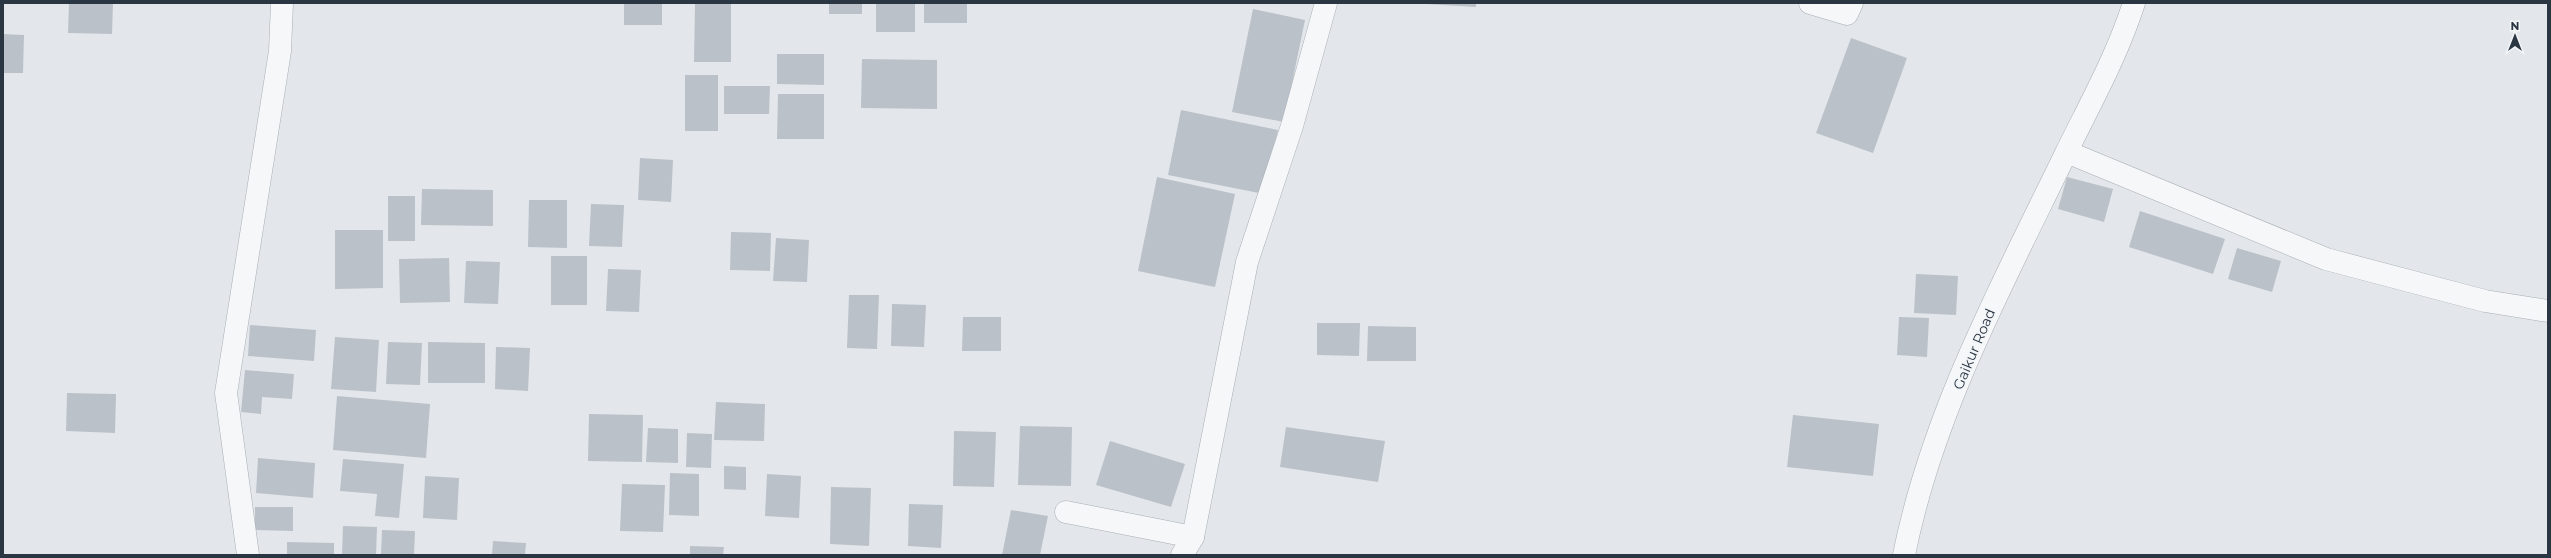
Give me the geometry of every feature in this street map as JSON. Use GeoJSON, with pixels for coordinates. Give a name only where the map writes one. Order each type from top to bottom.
{"type":"FeatureCollection","features":[{"type":"Feature","properties":{"kind":"street"},"geometry":{"type":"LineString","coordinates":[[248,555],[226,393],[280,51],[282,3]]}},
{"type":"Feature","properties":{"kind":"street"},"geometry":{"type":"LineString","coordinates":[[1066,512],[1187,546],[1248,262],[1292,126],[1326,3]]}},
{"type":"Feature","properties":{"kind":"street"},"geometry":{"type":"LineString","coordinates":[[1810,3],[1847,14],[1852,3]]}},
{"type":"Feature","properties":{"kind":"street","name":"Gaikur Road"},"geometry":{"type":"LineString","coordinates":[[1904,555],[1914,508],[1969,355],[2066,152],[2104,79],[2131,4]]}},
{"type":"Feature","properties":{"kind":"street"},"geometry":{"type":"LineString","coordinates":[[2066,152],[2326,259],[2485,301],[2548,311]]}},
{"type":"Feature","properties":{"kind":"building"},"geometry":{"type":"Polygon","coordinates":[[[69,3],[113,3],[112,34],[68,33],[69,3]]]}},
{"type":"Feature","properties":{"kind":"building"},"geometry":{"type":"Polygon","coordinates":[[[624,3],[662,3],[662,25],[624,25],[624,3]]]}},
{"type":"Feature","properties":{"kind":"building"},"geometry":{"type":"Polygon","coordinates":[[[695,3],[731,3],[731,62],[694,62],[695,3]]]}},
{"type":"Feature","properties":{"kind":"building"},"geometry":{"type":"Polygon","coordinates":[[[829,3],[862,3],[862,14],[829,14],[829,3]]]}},
{"type":"Feature","properties":{"kind":"building"},"geometry":{"type":"Polygon","coordinates":[[[876,3],[915,3],[915,32],[876,32],[876,3]]]}},
{"type":"Feature","properties":{"kind":"building"},"geometry":{"type":"Polygon","coordinates":[[[924,3],[967,3],[967,23],[924,23],[924,3]]]}},
{"type":"Feature","properties":{"kind":"building"},"geometry":{"type":"Polygon","coordinates":[[[1409,3],[1476,3],[1476,7],[1409,3]]]}},
{"type":"Feature","properties":{"kind":"building"},"geometry":{"type":"Polygon","coordinates":[[[1253,9],[1305,20],[1284,122],[1232,112],[1253,9]]]}},
{"type":"Feature","properties":{"kind":"building"},"geometry":{"type":"Polygon","coordinates":[[[3,34],[24,35],[23,73],[3,73],[3,34]]]}},
{"type":"Feature","properties":{"kind":"building"},"geometry":{"type":"Polygon","coordinates":[[[1851,38],[1907,58],[1873,153],[1816,133],[1851,38]]]}},
{"type":"Feature","properties":{"kind":"building"},"geometry":{"type":"Polygon","coordinates":[[[777,54],[824,54],[824,85],[777,84],[777,54]]]}},
{"type":"Feature","properties":{"kind":"building"},"geometry":{"type":"Polygon","coordinates":[[[862,59],[937,60],[937,109],[861,108],[862,59]]]}},
{"type":"Feature","properties":{"kind":"building"},"geometry":{"type":"Polygon","coordinates":[[[685,75],[718,75],[718,131],[685,131],[685,75]]]}},
{"type":"Feature","properties":{"kind":"building"},"geometry":{"type":"Polygon","coordinates":[[[724,86],[770,86],[769,114],[724,114],[724,86]]]}},
{"type":"Feature","properties":{"kind":"building"},"geometry":{"type":"Polygon","coordinates":[[[778,94],[824,94],[824,139],[777,139],[778,94]]]}},
{"type":"Feature","properties":{"kind":"building"},"geometry":{"type":"Polygon","coordinates":[[[1181,110],[1278,130],[1264,194],[1168,175],[1181,110]]]}},
{"type":"Feature","properties":{"kind":"building"},"geometry":{"type":"Polygon","coordinates":[[[640,158],[673,160],[671,202],[638,200],[640,158]]]}},
{"type":"Feature","properties":{"kind":"building"},"geometry":{"type":"Polygon","coordinates":[[[1157,177],[1235,194],[1215,287],[1138,271],[1157,177]]]}},
{"type":"Feature","properties":{"kind":"building"},"geometry":{"type":"Polygon","coordinates":[[[2067,177],[2113,189],[2104,222],[2058,209],[2067,177]]]}},
{"type":"Feature","properties":{"kind":"building"},"geometry":{"type":"Polygon","coordinates":[[[422,189],[493,190],[493,226],[421,225],[422,189]]]}},
{"type":"Feature","properties":{"kind":"building"},"geometry":{"type":"Polygon","coordinates":[[[388,196],[415,196],[415,241],[388,241],[388,196]]]}},
{"type":"Feature","properties":{"kind":"building"},"geometry":{"type":"Polygon","coordinates":[[[529,200],[567,200],[567,248],[528,247],[529,200]]]}},
{"type":"Feature","properties":{"kind":"building"},"geometry":{"type":"Polygon","coordinates":[[[591,204],[624,205],[622,247],[589,246],[591,204]]]}},
{"type":"Feature","properties":{"kind":"building"},"geometry":{"type":"Polygon","coordinates":[[[2140,211],[2225,239],[2213,274],[2129,247],[2140,211]]]}},
{"type":"Feature","properties":{"kind":"building"},"geometry":{"type":"Polygon","coordinates":[[[335,230],[383,230],[383,288],[335,289],[335,230]]]}},
{"type":"Feature","properties":{"kind":"building"},"geometry":{"type":"Polygon","coordinates":[[[731,232],[771,233],[770,271],[730,270],[731,232]]]}},
{"type":"Feature","properties":{"kind":"building"},"geometry":{"type":"Polygon","coordinates":[[[776,238],[809,240],[807,282],[773,281],[776,238]]]}},
{"type":"Feature","properties":{"kind":"building"},"geometry":{"type":"Polygon","coordinates":[[[2237,248],[2281,261],[2272,292],[2228,279],[2237,248]]]}},
{"type":"Feature","properties":{"kind":"building"},"geometry":{"type":"Polygon","coordinates":[[[551,256],[587,256],[587,305],[551,305],[551,256]]]}},
{"type":"Feature","properties":{"kind":"building"},"geometry":{"type":"Polygon","coordinates":[[[449,258],[450,302],[400,303],[399,259],[449,258]]]}},
{"type":"Feature","properties":{"kind":"building"},"geometry":{"type":"Polygon","coordinates":[[[466,261],[500,262],[498,304],[464,303],[466,261]]]}},
{"type":"Feature","properties":{"kind":"building"},"geometry":{"type":"Polygon","coordinates":[[[608,269],[641,270],[639,312],[606,311],[608,269]]]}},
{"type":"Feature","properties":{"kind":"building"},"geometry":{"type":"Polygon","coordinates":[[[1916,274],[1958,276],[1956,315],[1914,313],[1916,274]]]}},
{"type":"Feature","properties":{"kind":"building"},"geometry":{"type":"Polygon","coordinates":[[[849,295],[879,295],[877,349],[847,348],[849,295]]]}},
{"type":"Feature","properties":{"kind":"building"},"geometry":{"type":"Polygon","coordinates":[[[892,304],[926,305],[924,347],[891,346],[892,304]]]}},
{"type":"Feature","properties":{"kind":"building"},"geometry":{"type":"Polygon","coordinates":[[[963,317],[1001,317],[1001,351],[962,351],[963,317]]]}},
{"type":"Feature","properties":{"kind":"building"},"geometry":{"type":"Polygon","coordinates":[[[1899,317],[1929,318],[1927,357],[1897,355],[1899,317]]]}},
{"type":"Feature","properties":{"kind":"building"},"geometry":{"type":"Polygon","coordinates":[[[1317,323],[1360,323],[1359,356],[1317,355],[1317,323]]]}},
{"type":"Feature","properties":{"kind":"building"},"geometry":{"type":"Polygon","coordinates":[[[250,325],[316,330],[314,361],[248,356],[250,325]]]}},
{"type":"Feature","properties":{"kind":"building"},"geometry":{"type":"Polygon","coordinates":[[[1368,326],[1416,327],[1416,361],[1367,361],[1368,326]]]}},
{"type":"Feature","properties":{"kind":"building"},"geometry":{"type":"Polygon","coordinates":[[[335,337],[379,340],[376,392],[331,389],[335,337]]]}},
{"type":"Feature","properties":{"kind":"building"},"geometry":{"type":"Polygon","coordinates":[[[388,342],[422,343],[420,385],[386,384],[388,342]]]}},
{"type":"Feature","properties":{"kind":"building"},"geometry":{"type":"Polygon","coordinates":[[[428,342],[485,343],[485,383],[428,383],[428,342]]]}},
{"type":"Feature","properties":{"kind":"building"},"geometry":{"type":"Polygon","coordinates":[[[496,347],[530,348],[528,391],[495,389],[496,347]]]}},
{"type":"Feature","properties":{"kind":"building"},"geometry":{"type":"Polygon","coordinates":[[[245,370],[294,374],[292,399],[262,397],[261,414],[241,412],[245,370]]]}},
{"type":"Feature","properties":{"kind":"building"},"geometry":{"type":"Polygon","coordinates":[[[67,393],[116,394],[115,433],[66,431],[67,393]]]}},
{"type":"Feature","properties":{"kind":"building"},"geometry":{"type":"Polygon","coordinates":[[[337,396],[430,404],[426,458],[333,450],[337,396]]]}},
{"type":"Feature","properties":{"kind":"building"},"geometry":{"type":"Polygon","coordinates":[[[716,402],[765,404],[764,441],[714,440],[716,402]]]}},
{"type":"Feature","properties":{"kind":"building"},"geometry":{"type":"Polygon","coordinates":[[[589,414],[643,415],[642,462],[588,461],[589,414]]]}},
{"type":"Feature","properties":{"kind":"building"},"geometry":{"type":"Polygon","coordinates":[[[1793,415],[1879,424],[1873,476],[1787,467],[1793,415]]]}},
{"type":"Feature","properties":{"kind":"building"},"geometry":{"type":"Polygon","coordinates":[[[1020,426],[1072,427],[1071,486],[1018,485],[1020,426]]]}},
{"type":"Feature","properties":{"kind":"building"},"geometry":{"type":"Polygon","coordinates":[[[1286,427],[1385,441],[1378,482],[1280,467],[1286,427]]]}},
{"type":"Feature","properties":{"kind":"building"},"geometry":{"type":"Polygon","coordinates":[[[648,428],[678,429],[678,463],[646,462],[648,428]]]}},
{"type":"Feature","properties":{"kind":"building"},"geometry":{"type":"Polygon","coordinates":[[[954,431],[996,432],[994,487],[953,486],[954,431]]]}},
{"type":"Feature","properties":{"kind":"building"},"geometry":{"type":"Polygon","coordinates":[[[687,433],[712,434],[711,468],[686,467],[687,433]]]}},
{"type":"Feature","properties":{"kind":"building"},"geometry":{"type":"Polygon","coordinates":[[[1110,441],[1185,464],[1171,507],[1096,485],[1110,441]]]}},
{"type":"Feature","properties":{"kind":"building"},"geometry":{"type":"Polygon","coordinates":[[[258,458],[315,463],[313,498],[256,493],[258,458]]]}},
{"type":"Feature","properties":{"kind":"building"},"geometry":{"type":"Polygon","coordinates":[[[343,459],[404,464],[399,518],[375,516],[377,494],[340,491],[343,459]]]}},
{"type":"Feature","properties":{"kind":"building"},"geometry":{"type":"Polygon","coordinates":[[[724,466],[746,467],[746,490],[724,489],[724,466]]]}},
{"type":"Feature","properties":{"kind":"building"},"geometry":{"type":"Polygon","coordinates":[[[670,473],[699,474],[699,516],[669,515],[670,473]]]}},
{"type":"Feature","properties":{"kind":"building"},"geometry":{"type":"Polygon","coordinates":[[[767,474],[801,476],[799,518],[765,516],[767,474]]]}},
{"type":"Feature","properties":{"kind":"building"},"geometry":{"type":"Polygon","coordinates":[[[425,476],[459,478],[457,520],[423,518],[425,476]]]}},
{"type":"Feature","properties":{"kind":"building"},"geometry":{"type":"Polygon","coordinates":[[[622,484],[665,485],[663,532],[620,531],[622,484]]]}},
{"type":"Feature","properties":{"kind":"building"},"geometry":{"type":"Polygon","coordinates":[[[831,487],[871,488],[869,546],[830,544],[831,487]]]}},
{"type":"Feature","properties":{"kind":"building"},"geometry":{"type":"Polygon","coordinates":[[[909,504],[943,505],[941,548],[908,546],[909,504]]]}},
{"type":"Feature","properties":{"kind":"building"},"geometry":{"type":"Polygon","coordinates":[[[255,507],[293,507],[293,531],[255,530],[255,507]]]}},
{"type":"Feature","properties":{"kind":"building"},"geometry":{"type":"Polygon","coordinates":[[[1011,510],[1048,516],[1040,555],[1002,555],[1011,510]]]}},
{"type":"Feature","properties":{"kind":"building"},"geometry":{"type":"Polygon","coordinates":[[[343,526],[377,527],[376,555],[342,555],[343,526]]]}},
{"type":"Feature","properties":{"kind":"building"},"geometry":{"type":"Polygon","coordinates":[[[382,530],[415,531],[414,555],[381,555],[382,530]]]}},
{"type":"Feature","properties":{"kind":"building"},"geometry":{"type":"Polygon","coordinates":[[[493,541],[526,543],[525,555],[492,555],[493,541]]]}},
{"type":"Feature","properties":{"kind":"building"},"geometry":{"type":"Polygon","coordinates":[[[287,542],[334,543],[334,555],[287,555],[287,542]]]}},
{"type":"Feature","properties":{"kind":"building"},"geometry":{"type":"Polygon","coordinates":[[[690,546],[724,547],[723,555],[690,555],[690,546]]]}}]}
